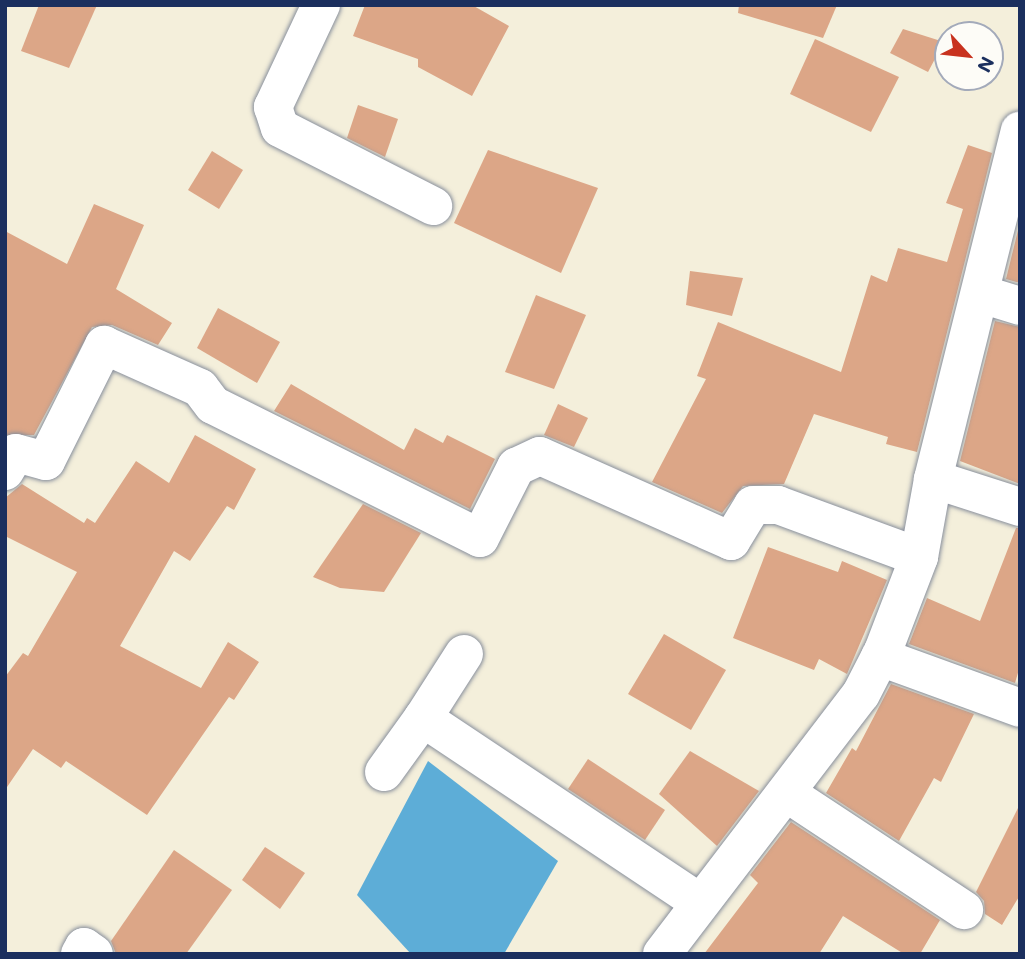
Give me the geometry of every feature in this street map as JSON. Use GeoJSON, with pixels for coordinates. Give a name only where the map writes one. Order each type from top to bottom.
{"type":"FeatureCollection","features":[{"type":"Feature","properties":{"kind":"street"},"geometry":{"type":"LineString","coordinates":[[321,5],[274,107],[280,128],[433,206]]}},
{"type":"Feature","properties":{"kind":"street"},"geometry":{"type":"LineString","coordinates":[[662,954],[699,903],[788,794],[861,694],[880,657],[919,557],[933,479],[1020,131]]}},
{"type":"Feature","properties":{"kind":"street"},"geometry":{"type":"LineString","coordinates":[[981,294],[1020,306]]}},
{"type":"Feature","properties":{"kind":"street"},"geometry":{"type":"LineString","coordinates":[[9,457],[46,461],[104,345],[200,388],[213,405],[480,538],[516,467],[540,456],[731,541],[753,505],[778,505],[919,557]]}},
{"type":"Feature","properties":{"kind":"street"},"geometry":{"type":"LineString","coordinates":[[933,479],[1020,507]]}},
{"type":"Feature","properties":{"kind":"street"},"geometry":{"type":"LineString","coordinates":[[384,772],[464,654]]}},
{"type":"Feature","properties":{"kind":"street"},"geometry":{"type":"LineString","coordinates":[[880,657],[1020,708]]}},
{"type":"Feature","properties":{"kind":"street"},"geometry":{"type":"LineString","coordinates":[[423,718],[699,903]]}},
{"type":"Feature","properties":{"kind":"street"},"geometry":{"type":"LineString","coordinates":[[788,794],[964,910]]}},
{"type":"Feature","properties":{"kind":"street"},"geometry":{"type":"LineString","coordinates":[[80,954],[84,947],[94,954]]}},
{"type":"Feature","properties":{"kind":"water"},"geometry":{"type":"Polygon","coordinates":[[[428,761],[558,861],[504,954],[411,954],[357,895],[428,761]]]}},
{"type":"Feature","properties":{"kind":"building"},"geometry":{"type":"Polygon","coordinates":[[[39,5],[97,5],[69,68],[21,51],[39,5]]]}},
{"type":"Feature","properties":{"kind":"building"},"geometry":{"type":"Polygon","coordinates":[[[365,5],[472,5],[509,26],[472,96],[418,67],[418,59],[353,36],[365,5]]]}},
{"type":"Feature","properties":{"kind":"building"},"geometry":{"type":"Polygon","coordinates":[[[739,5],[837,5],[823,38],[738,13],[739,5]]]}},
{"type":"Feature","properties":{"kind":"building"},"geometry":{"type":"Polygon","coordinates":[[[903,29],[934,39],[934,61],[928,72],[890,53],[903,29]]]}},
{"type":"Feature","properties":{"kind":"building"},"geometry":{"type":"Polygon","coordinates":[[[815,39],[899,77],[871,132],[790,94],[815,39]]]}},
{"type":"Feature","properties":{"kind":"building"},"geometry":{"type":"Polygon","coordinates":[[[358,105],[398,119],[385,157],[347,138],[358,105]]]}},
{"type":"Feature","properties":{"kind":"building"},"geometry":{"type":"Polygon","coordinates":[[[968,145],[992,153],[917,452],[886,444],[888,437],[814,414],[784,484],[743,486],[722,513],[652,482],[706,379],[697,376],[718,322],[841,372],[871,275],[887,282],[898,248],[947,262],[963,209],[946,203],[968,145]]]}},
{"type":"Feature","properties":{"kind":"building"},"geometry":{"type":"Polygon","coordinates":[[[488,150],[598,188],[561,273],[454,223],[488,150]]]}},
{"type":"Feature","properties":{"kind":"building"},"geometry":{"type":"Polygon","coordinates":[[[212,151],[243,170],[219,209],[188,190],[212,151]]]}},
{"type":"Feature","properties":{"kind":"building"},"geometry":{"type":"Polygon","coordinates":[[[94,204],[144,225],[116,289],[172,323],[158,345],[112,325],[92,327],[34,435],[5,435],[5,231],[67,264],[94,204]]]}},
{"type":"Feature","properties":{"kind":"building"},"geometry":{"type":"Polygon","coordinates":[[[1020,222],[1020,283],[1006,279],[1020,222]]]}},
{"type":"Feature","properties":{"kind":"building"},"geometry":{"type":"Polygon","coordinates":[[[690,271],[743,278],[732,316],[686,305],[690,271]]]}},
{"type":"Feature","properties":{"kind":"building"},"geometry":{"type":"Polygon","coordinates":[[[536,295],[586,315],[554,389],[505,372],[536,295]]]}},
{"type":"Feature","properties":{"kind":"building"},"geometry":{"type":"Polygon","coordinates":[[[218,308],[280,342],[257,383],[197,348],[218,308]]]}},
{"type":"Feature","properties":{"kind":"building"},"geometry":{"type":"Polygon","coordinates":[[[995,321],[1020,327],[1020,484],[960,461],[995,321]]]}},
{"type":"Feature","properties":{"kind":"building"},"geometry":{"type":"Polygon","coordinates":[[[291,384],[404,450],[415,428],[443,443],[447,435],[495,459],[470,509],[274,411],[291,384]]]}},
{"type":"Feature","properties":{"kind":"building"},"geometry":{"type":"Polygon","coordinates":[[[558,404],[588,418],[574,447],[544,435],[558,404]]]}},
{"type":"Feature","properties":{"kind":"building"},"geometry":{"type":"Polygon","coordinates":[[[195,435],[256,469],[234,510],[227,506],[190,561],[174,551],[120,646],[201,688],[228,642],[259,662],[234,700],[229,697],[147,815],[66,761],[61,768],[33,749],[5,790],[5,677],[23,653],[28,656],[77,572],[5,536],[5,498],[22,484],[84,523],[87,518],[95,523],[136,461],[169,483],[195,435]]]}},
{"type":"Feature","properties":{"kind":"building"},"geometry":{"type":"Polygon","coordinates":[[[363,504],[421,533],[384,592],[340,588],[313,577],[363,504]]]}},
{"type":"Feature","properties":{"kind":"building"},"geometry":{"type":"Polygon","coordinates":[[[1016,528],[1020,528],[1020,666],[1015,683],[909,644],[927,598],[980,621],[1016,528]]]}},
{"type":"Feature","properties":{"kind":"building"},"geometry":{"type":"Polygon","coordinates":[[[768,547],[838,572],[842,561],[887,580],[847,674],[819,659],[814,670],[733,638],[768,547]]]}},
{"type":"Feature","properties":{"kind":"building"},"geometry":{"type":"Polygon","coordinates":[[[664,634],[726,670],[691,730],[628,694],[664,634]]]}},
{"type":"Feature","properties":{"kind":"building"},"geometry":{"type":"Polygon","coordinates":[[[891,684],[974,714],[941,782],[934,778],[899,841],[826,793],[852,748],[856,751],[891,684]]]}},
{"type":"Feature","properties":{"kind":"building"},"geometry":{"type":"Polygon","coordinates":[[[690,751],[759,791],[717,846],[659,794],[690,751]]]}},
{"type":"Feature","properties":{"kind":"building"},"geometry":{"type":"Polygon","coordinates":[[[588,759],[665,810],[645,840],[568,789],[588,759]]]}},
{"type":"Feature","properties":{"kind":"building"},"geometry":{"type":"Polygon","coordinates":[[[1020,804],[1020,895],[1002,925],[985,914],[984,901],[976,892],[1020,804]]]}},
{"type":"Feature","properties":{"kind":"building"},"geometry":{"type":"Polygon","coordinates":[[[791,822],[940,920],[920,954],[904,954],[843,916],[819,954],[704,954],[758,883],[750,875],[791,822]]]}},
{"type":"Feature","properties":{"kind":"building"},"geometry":{"type":"Polygon","coordinates":[[[265,847],[305,873],[280,909],[242,880],[265,847]]]}},
{"type":"Feature","properties":{"kind":"building"},"geometry":{"type":"Polygon","coordinates":[[[174,850],[232,890],[186,954],[116,954],[111,941],[174,850]]]}}]}
